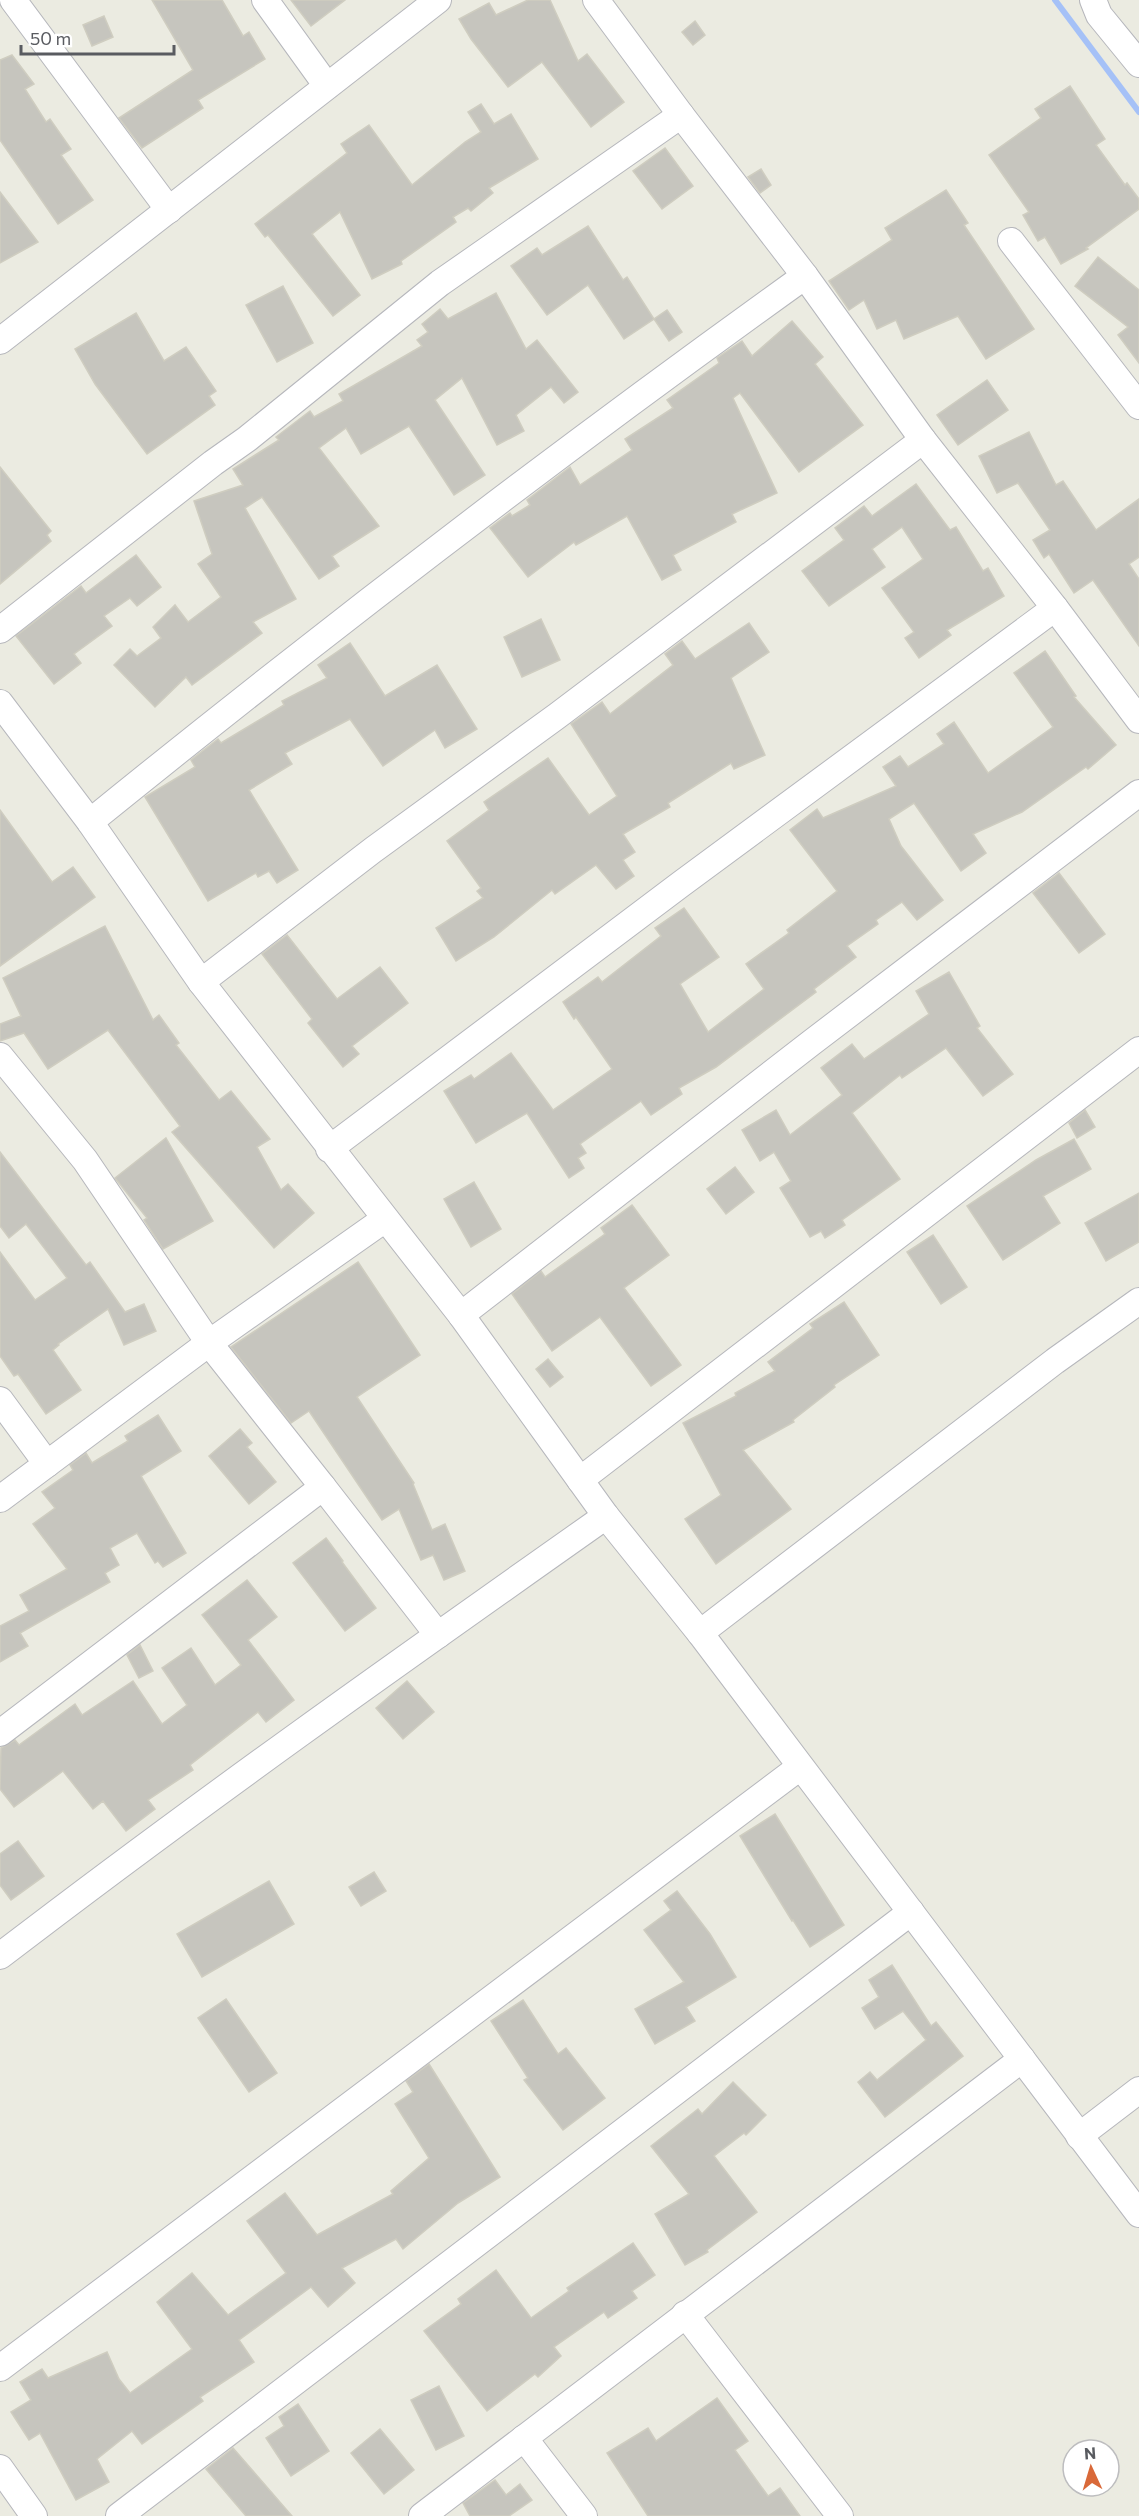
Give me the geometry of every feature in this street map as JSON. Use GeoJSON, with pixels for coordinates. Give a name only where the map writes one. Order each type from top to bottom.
{"type":"FeatureCollection","features":[{"type":"Feature","properties":{"kind":"street"},"geometry":{"type":"LineString","coordinates":[[12,0],[169,210]]}},
{"type":"Feature","properties":{"kind":"street"},"geometry":{"type":"LineString","coordinates":[[265,0],[327,86]]}},
{"type":"Feature","properties":{"kind":"street"},"geometry":{"type":"LineString","coordinates":[[2,336],[169,210],[438,0]]}},
{"type":"Feature","properties":{"kind":"street"},"geometry":{"type":"LineString","coordinates":[[596,0],[681,116],[805,276],[923,440],[1055,608],[1139,720]]}},
{"type":"Feature","properties":{"kind":"street"},"geometry":{"type":"LineString","coordinates":[[1094,0],[1099,15],[1139,64]]}},
{"type":"Feature","properties":{"kind":"street"},"geometry":{"type":"LineString","coordinates":[[0,630],[213,463],[248,439],[440,283],[681,116]]}},
{"type":"Feature","properties":{"kind":"street"},"geometry":{"type":"LineString","coordinates":[[1011,241],[1139,406]]}},
{"type":"Feature","properties":{"kind":"street"},"geometry":{"type":"LineString","coordinates":[[90,822],[257,687],[445,542],[615,413],[805,276]]}},
{"type":"Feature","properties":{"kind":"street"},"geometry":{"type":"LineString","coordinates":[[201,982],[373,850],[557,716],[923,440]]}},
{"type":"Feature","properties":{"kind":"street"},"geometry":{"type":"LineString","coordinates":[[329,1149],[672,891],[1055,608]]}},
{"type":"Feature","properties":{"kind":"street"},"geometry":{"type":"LineString","coordinates":[[0,703],[90,822],[201,982],[329,1149],[461,1315],[606,1516],[700,1633],[1139,2214]]}},
{"type":"Feature","properties":{"kind":"street"},"geometry":{"type":"LineString","coordinates":[[461,1315],[811,1043],[1139,794]]}},
{"type":"Feature","properties":{"kind":"street"},"geometry":{"type":"LineString","coordinates":[[580,1480],[1139,1050]]}},
{"type":"Feature","properties":{"kind":"street"},"geometry":{"type":"LineString","coordinates":[[0,1056],[85,1160],[209,1343],[438,1635]]}},
{"type":"Feature","properties":{"kind":"street"},"geometry":{"type":"LineString","coordinates":[[0,1499],[209,1343],[386,1219]]}},
{"type":"Feature","properties":{"kind":"street"},"geometry":{"type":"LineString","coordinates":[[700,1633],[1055,1361],[1139,1301]]}},
{"type":"Feature","properties":{"kind":"street"},"geometry":{"type":"LineString","coordinates":[[0,1400],[47,1464]]}},
{"type":"Feature","properties":{"kind":"street"},"geometry":{"type":"LineString","coordinates":[[0,1733],[323,1487]]}},
{"type":"Feature","properties":{"kind":"street"},"geometry":{"type":"LineString","coordinates":[[0,1956],[128,1858],[606,1516]]}},
{"type":"Feature","properties":{"kind":"street"},"geometry":{"type":"LineString","coordinates":[[0,2368],[800,1767]]}},
{"type":"Feature","properties":{"kind":"street"},"geometry":{"type":"LineString","coordinates":[[119,2516],[911,1912]]}},
{"type":"Feature","properties":{"kind":"street"},"geometry":{"type":"LineString","coordinates":[[422,2516],[1022,2059]]}},
{"type":"Feature","properties":{"kind":"street"},"geometry":{"type":"LineString","coordinates":[[1079,2136],[1139,2090]]}},
{"type":"Feature","properties":{"kind":"street"},"geometry":{"type":"LineString","coordinates":[[685,2314],[840,2516]]}},
{"type":"Feature","properties":{"kind":"street"},"geometry":{"type":"LineString","coordinates":[[524,2438],[584,2516]]}},
{"type":"Feature","properties":{"kind":"street"},"geometry":{"type":"LineString","coordinates":[[0,2468],[34,2516]]}},
{"type":"Feature","properties":{"kind":"building"},"geometry":{"type":"Polygon","coordinates":[[[152,0],[222,0],[243,36],[249,32],[265,59],[198,100],[203,108],[142,148],[119,118],[193,70],[152,0]]]}},
{"type":"Feature","properties":{"kind":"building"},"geometry":{"type":"Polygon","coordinates":[[[291,0],[345,0],[311,26],[291,0]]]}},
{"type":"Feature","properties":{"kind":"building"},"geometry":{"type":"Polygon","coordinates":[[[528,0],[550,0],[578,61],[587,54],[624,102],[591,127],[542,62],[508,87],[471,39],[459,19],[489,3],[496,15],[528,0]]]}},
{"type":"Feature","properties":{"kind":"building"},"geometry":{"type":"Polygon","coordinates":[[[104,16],[113,37],[92,46],[83,25],[104,16]]]}},
{"type":"Feature","properties":{"kind":"building"},"geometry":{"type":"Polygon","coordinates":[[[695,21],[705,35],[693,45],[682,32],[695,21]]]}},
{"type":"Feature","properties":{"kind":"building"},"geometry":{"type":"Polygon","coordinates":[[[12,55],[34,84],[25,89],[46,122],[50,119],[71,149],[61,155],[93,200],[58,224],[0,140],[0,60],[12,55]]]}},
{"type":"Feature","properties":{"kind":"building"},"geometry":{"type":"Polygon","coordinates":[[[1070,86],[1105,139],[1096,145],[1125,185],[1127,183],[1139,199],[1139,209],[1086,248],[1088,249],[1061,264],[1045,237],[1038,241],[1023,215],[1029,212],[989,155],[1041,118],[1035,109],[1070,86]]]}},
{"type":"Feature","properties":{"kind":"building"},"geometry":{"type":"Polygon","coordinates":[[[481,104],[494,124],[511,114],[538,159],[489,188],[493,193],[471,211],[468,208],[453,217],[456,222],[401,261],[402,264],[372,279],[340,212],[312,234],[360,295],[333,316],[268,235],[265,237],[255,224],[347,153],[341,144],[369,125],[412,185],[465,142],[481,132],[468,112],[481,104]]]}},
{"type":"Feature","properties":{"kind":"building"},"geometry":{"type":"Polygon","coordinates":[[[665,148],[693,186],[662,209],[633,171],[665,148]]]}},
{"type":"Feature","properties":{"kind":"building"},"geometry":{"type":"Polygon","coordinates":[[[761,169],[771,185],[760,193],[748,177],[761,169]]]}},
{"type":"Feature","properties":{"kind":"building"},"geometry":{"type":"Polygon","coordinates":[[[946,190],[968,223],[964,225],[1034,329],[986,359],[958,316],[904,339],[896,320],[877,329],[864,300],[849,310],[829,281],[892,240],[885,228],[946,190]]]}},
{"type":"Feature","properties":{"kind":"building"},"geometry":{"type":"Polygon","coordinates":[[[0,192],[38,242],[0,263],[0,192]]]}},
{"type":"Feature","properties":{"kind":"building"},"geometry":{"type":"Polygon","coordinates":[[[588,226],[623,280],[627,277],[654,319],[624,339],[588,285],[547,315],[511,266],[537,248],[542,255],[588,226]]]}},
{"type":"Feature","properties":{"kind":"building"},"geometry":{"type":"Polygon","coordinates":[[[1098,257],[1139,290],[1139,363],[1118,335],[1128,327],[1075,286],[1098,257]]]}},
{"type":"Feature","properties":{"kind":"building"},"geometry":{"type":"Polygon","coordinates":[[[283,286],[313,343],[277,362],[246,305],[283,286]]]}},
{"type":"Feature","properties":{"kind":"building"},"geometry":{"type":"Polygon","coordinates":[[[496,293],[526,349],[537,340],[578,392],[564,403],[551,387],[516,415],[524,431],[497,445],[462,378],[435,400],[485,475],[454,495],[409,426],[361,454],[346,428],[319,448],[379,526],[332,556],[339,566],[319,579],[262,497],[245,508],[296,599],[253,622],[262,633],[192,685],[186,677],[155,707],[114,665],[130,649],[137,656],[161,638],[153,627],[175,605],[188,622],[221,597],[198,564],[212,554],[194,501],[243,485],[233,469],[279,440],[276,437],[310,411],[314,417],[343,401],[339,394],[422,346],[417,340],[428,332],[422,324],[440,309],[448,319],[496,293]]]}},
{"type":"Feature","properties":{"kind":"building"},"geometry":{"type":"Polygon","coordinates":[[[667,310],[682,332],[669,341],[654,319],[667,310]]]}},
{"type":"Feature","properties":{"kind":"building"},"geometry":{"type":"Polygon","coordinates":[[[136,313],[164,361],[186,347],[216,391],[209,396],[215,405],[147,454],[95,384],[75,349],[136,313]]]}},
{"type":"Feature","properties":{"kind":"building"},"geometry":{"type":"Polygon","coordinates":[[[792,321],[823,357],[815,364],[863,425],[799,472],[740,393],[733,398],[777,493],[732,514],[736,522],[673,555],[681,570],[662,580],[627,516],[576,545],[574,542],[528,577],[490,528],[510,513],[512,516],[530,505],[527,500],[570,467],[580,485],[632,450],[625,439],[673,408],[667,400],[719,363],[717,358],[742,341],[752,356],[792,321]]]}},
{"type":"Feature","properties":{"kind":"building"},"geometry":{"type":"Polygon","coordinates":[[[987,380],[1008,410],[958,445],[937,415],[987,380]]]}},
{"type":"Feature","properties":{"kind":"building"},"geometry":{"type":"Polygon","coordinates":[[[1029,432],[1056,485],[1063,481],[1096,530],[1139,499],[1139,557],[1129,564],[1139,579],[1139,646],[1093,580],[1074,593],[1049,554],[1044,558],[1033,540],[1050,530],[1018,483],[997,493],[979,456],[1029,432]]]}},
{"type":"Feature","properties":{"kind":"building"},"geometry":{"type":"Polygon","coordinates":[[[0,467],[51,531],[47,535],[51,541],[0,584],[0,467]]]}},
{"type":"Feature","properties":{"kind":"building"},"geometry":{"type":"Polygon","coordinates":[[[916,484],[950,530],[956,527],[983,571],[988,568],[1004,596],[947,630],[951,635],[919,658],[905,638],[914,632],[882,588],[923,559],[902,527],[872,549],[885,567],[829,606],[802,571],[844,540],[835,528],[864,506],[872,516],[916,484]]]}},
{"type":"Feature","properties":{"kind":"building"},"geometry":{"type":"Polygon","coordinates":[[[136,555],[161,587],[137,606],[130,598],[104,616],[112,626],[74,654],[81,663],[54,684],[16,636],[81,586],[86,593],[136,555]]]}},
{"type":"Feature","properties":{"kind":"building"},"geometry":{"type":"Polygon","coordinates":[[[541,619],[560,660],[522,677],[504,637],[541,619]]]}},
{"type":"Feature","properties":{"kind":"building"},"geometry":{"type":"Polygon","coordinates":[[[749,623],[769,652],[731,678],[765,755],[734,769],[731,763],[668,803],[670,807],[623,834],[635,852],[623,860],[634,876],[616,889],[596,865],[555,894],[552,890],[494,937],[456,961],[436,928],[483,898],[477,891],[481,888],[447,841],[489,810],[484,802],[548,758],[589,815],[617,796],[571,724],[602,702],[610,714],[673,665],[665,654],[682,641],[695,659],[749,623]]]}},
{"type":"Feature","properties":{"kind":"building"},"geometry":{"type":"Polygon","coordinates":[[[350,643],[385,696],[437,665],[477,729],[445,748],[435,730],[383,766],[350,719],[285,753],[292,764],[249,790],[298,870],[277,883],[269,871],[258,877],[256,873],[208,901],[145,797],[195,767],[191,760],[218,739],[221,743],[284,705],[282,701],[327,678],[318,665],[350,643]]]}},
{"type":"Feature","properties":{"kind":"building"},"geometry":{"type":"Polygon","coordinates":[[[1045,651],[1076,696],[1074,697],[1116,745],[1088,769],[1086,767],[1022,812],[973,834],[986,853],[961,871],[914,803],[889,819],[901,846],[943,900],[917,920],[902,902],[876,920],[878,924],[847,946],[856,957],[814,989],[816,992],[716,1067],[679,1088],[682,1094],[651,1115],[641,1101],[580,1144],[586,1153],[578,1158],[584,1168],[569,1178],[527,1113],[476,1143],[444,1091],[471,1075],[474,1079],[511,1053],[553,1110],[612,1069],[563,1002],[598,977],[602,982],[661,936],[655,928],[684,908],[719,957],[680,984],[708,1032],[764,989],[746,964],[789,933],[787,930],[837,891],[790,830],[817,809],[823,818],[896,786],[883,767],[900,756],[908,767],[944,744],[937,734],[954,722],[988,773],[1053,727],[1014,673],[1045,651]]]}},
{"type":"Feature","properties":{"kind":"building"},"geometry":{"type":"Polygon","coordinates":[[[0,810],[52,882],[73,867],[95,897],[0,966],[0,810]]]}},
{"type":"Feature","properties":{"kind":"building"},"geometry":{"type":"Polygon","coordinates":[[[1059,873],[1105,934],[1079,953],[1033,893],[1059,873]]]}},
{"type":"Feature","properties":{"kind":"building"},"geometry":{"type":"Polygon","coordinates":[[[105,926],[153,1020],[159,1015],[179,1043],[176,1045],[219,1100],[231,1091],[270,1139],[257,1147],[281,1190],[288,1184],[314,1213],[274,1248],[172,1132],[180,1126],[108,1030],[48,1069],[24,1033],[0,1041],[0,1024],[21,1016],[3,978],[105,926]]]}},
{"type":"Feature","properties":{"kind":"building"},"geometry":{"type":"Polygon","coordinates":[[[287,935],[337,999],[380,967],[408,1003],[352,1046],[359,1054],[343,1067],[308,1023],[312,1019],[262,954],[287,935]]]}},
{"type":"Feature","properties":{"kind":"building"},"geometry":{"type":"Polygon","coordinates":[[[949,972],[980,1026],[977,1028],[1013,1074],[983,1096],[946,1048],[902,1078],[900,1075],[852,1113],[900,1179],[842,1220],[845,1225],[825,1238],[821,1231],[810,1237],[780,1188],[791,1181],[774,1152],[760,1161],[742,1130],[776,1110],[790,1135],[842,1095],[821,1068],[852,1044],[864,1059],[929,1014],[916,991],[949,972]]]}},
{"type":"Feature","properties":{"kind":"building"},"geometry":{"type":"Polygon","coordinates":[[[1085,1110],[1095,1127],[1077,1138],[1069,1123],[1085,1110]]]}},
{"type":"Feature","properties":{"kind":"building"},"geometry":{"type":"Polygon","coordinates":[[[166,1138],[213,1221],[163,1249],[144,1220],[147,1218],[115,1178],[166,1138]]]}},
{"type":"Feature","properties":{"kind":"building"},"geometry":{"type":"Polygon","coordinates":[[[1074,1139],[1091,1169],[1043,1196],[1060,1223],[1003,1260],[967,1206],[1036,1160],[1074,1139]]]}},
{"type":"Feature","properties":{"kind":"building"},"geometry":{"type":"Polygon","coordinates":[[[0,1152],[86,1265],[90,1262],[125,1312],[144,1304],[156,1331],[124,1345],[108,1309],[58,1344],[53,1350],[81,1390],[46,1414],[18,1374],[14,1376],[0,1356],[0,1252],[35,1300],[67,1278],[26,1224],[9,1238],[0,1226],[0,1152]]]}},
{"type":"Feature","properties":{"kind":"building"},"geometry":{"type":"Polygon","coordinates":[[[735,1167],[754,1192],[726,1214],[707,1189],[735,1167]]]}},
{"type":"Feature","properties":{"kind":"building"},"geometry":{"type":"Polygon","coordinates":[[[474,1182],[501,1229],[471,1247],[444,1199],[474,1182]]]}},
{"type":"Feature","properties":{"kind":"building"},"geometry":{"type":"Polygon","coordinates":[[[1139,1193],[1139,1242],[1106,1261],[1085,1223],[1139,1193]]]}},
{"type":"Feature","properties":{"kind":"building"},"geometry":{"type":"Polygon","coordinates":[[[632,1205],[669,1255],[624,1288],[681,1365],[651,1386],[600,1317],[552,1351],[512,1294],[541,1271],[545,1277],[605,1234],[601,1228],[632,1205]]]}},
{"type":"Feature","properties":{"kind":"building"},"geometry":{"type":"Polygon","coordinates":[[[933,1235],[967,1287],[941,1304],[907,1252],[933,1235]]]}},
{"type":"Feature","properties":{"kind":"building"},"geometry":{"type":"Polygon","coordinates":[[[358,1262],[420,1355],[357,1397],[414,1483],[432,1530],[445,1524],[465,1571],[444,1580],[433,1555],[421,1560],[399,1509],[382,1520],[309,1411],[291,1423],[231,1347],[358,1262]]]}},
{"type":"Feature","properties":{"kind":"building"},"geometry":{"type":"Polygon","coordinates":[[[844,1302],[879,1355],[834,1385],[835,1387],[793,1420],[794,1422],[743,1450],[791,1509],[716,1564],[685,1519],[721,1495],[683,1423],[736,1396],[735,1393],[775,1371],[768,1362],[813,1328],[810,1324],[844,1302]]]}},
{"type":"Feature","properties":{"kind":"building"},"geometry":{"type":"Polygon","coordinates":[[[548,1359],[563,1377],[550,1387],[536,1369],[548,1359]]]}},
{"type":"Feature","properties":{"kind":"building"},"geometry":{"type":"Polygon","coordinates":[[[158,1415],[181,1451],[141,1476],[186,1553],[163,1567],[158,1561],[155,1563],[137,1533],[110,1548],[119,1565],[105,1573],[110,1582],[20,1633],[28,1646],[0,1662],[0,1626],[29,1611],[20,1595],[67,1569],[33,1524],[55,1508],[42,1492],[73,1470],[70,1465],[86,1453],[92,1463],[128,1441],[125,1436],[158,1415]]]}},
{"type":"Feature","properties":{"kind":"building"},"geometry":{"type":"Polygon","coordinates":[[[240,1429],[252,1443],[247,1447],[276,1482],[249,1504],[209,1456],[240,1429]]]}},
{"type":"Feature","properties":{"kind":"building"},"geometry":{"type":"Polygon","coordinates":[[[326,1538],[376,1608],[345,1631],[293,1563],[326,1538]]]}},
{"type":"Feature","properties":{"kind":"building"},"geometry":{"type":"Polygon","coordinates":[[[247,1580],[277,1617],[248,1640],[294,1700],[266,1722],[258,1712],[190,1765],[193,1770],[148,1800],[155,1809],[126,1831],[103,1801],[93,1809],[63,1771],[14,1807],[0,1789],[1,1748],[15,1740],[19,1745],[75,1704],[82,1715],[133,1681],[162,1724],[187,1705],[162,1668],[191,1648],[215,1685],[241,1665],[202,1615],[247,1580]]]}},
{"type":"Feature","properties":{"kind":"building"},"geometry":{"type":"Polygon","coordinates":[[[140,1645],[153,1671],[139,1678],[127,1655],[140,1645]]]}},
{"type":"Feature","properties":{"kind":"building"},"geometry":{"type":"Polygon","coordinates":[[[407,1681],[434,1712],[403,1739],[376,1708],[407,1681]]]}},
{"type":"Feature","properties":{"kind":"building"},"geometry":{"type":"Polygon","coordinates":[[[775,1814],[844,1925],[810,1947],[740,1836],[775,1814]]]}},
{"type":"Feature","properties":{"kind":"building"},"geometry":{"type":"Polygon","coordinates":[[[18,1841],[44,1876],[11,1900],[0,1885],[0,1854],[18,1841]]]}},
{"type":"Feature","properties":{"kind":"building"},"geometry":{"type":"Polygon","coordinates":[[[374,1872],[386,1891],[361,1906],[349,1887],[374,1872]]]}},
{"type":"Feature","properties":{"kind":"building"},"geometry":{"type":"Polygon","coordinates":[[[269,1881],[294,1924],[202,1977],[177,1934],[269,1881]]]}},
{"type":"Feature","properties":{"kind":"building"},"geometry":{"type":"Polygon","coordinates":[[[677,1891],[710,1934],[736,1977],[686,2007],[695,2021],[655,2044],[635,2009],[684,1982],[644,1930],[671,1910],[664,1901],[677,1891]]]}},
{"type":"Feature","properties":{"kind":"building"},"geometry":{"type":"Polygon","coordinates":[[[892,1965],[931,2026],[936,2022],[963,2056],[885,2117],[858,2082],[870,2072],[877,2080],[926,2040],[903,2011],[875,2029],[862,2008],[879,1997],[869,1980],[892,1965]]]}},
{"type":"Feature","properties":{"kind":"building"},"geometry":{"type":"Polygon","coordinates":[[[226,1999],[277,2073],[249,2092],[198,2018],[226,1999]]]}},
{"type":"Feature","properties":{"kind":"building"},"geometry":{"type":"Polygon","coordinates":[[[523,2000],[558,2054],[566,2048],[605,2098],[563,2130],[524,2080],[528,2078],[491,2021],[523,2000]]]}},
{"type":"Feature","properties":{"kind":"building"},"geometry":{"type":"Polygon","coordinates":[[[429,2064],[500,2177],[458,2203],[403,2249],[396,2239],[342,2268],[355,2283],[328,2307],[311,2287],[239,2340],[254,2362],[200,2397],[203,2401],[142,2444],[132,2431],[97,2459],[109,2482],[76,2500],[40,2433],[29,2440],[11,2412],[31,2400],[20,2382],[42,2369],[48,2378],[107,2352],[119,2379],[130,2393],[192,2349],[157,2302],[192,2273],[228,2315],[286,2273],[247,2221],[285,2193],[317,2235],[393,2194],[391,2191],[429,2158],[395,2104],[413,2092],[406,2081],[429,2064]]]}},
{"type":"Feature","properties":{"kind":"building"},"geometry":{"type":"Polygon","coordinates":[[[733,2082],[766,2115],[746,2135],[744,2133],[714,2156],[757,2212],[707,2250],[708,2252],[685,2265],[655,2214],[689,2194],[651,2146],[698,2109],[702,2114],[733,2082]]]}},
{"type":"Feature","properties":{"kind":"building"},"geometry":{"type":"Polygon","coordinates":[[[633,2243],[655,2275],[632,2291],[637,2298],[608,2318],[604,2312],[554,2347],[561,2356],[538,2377],[535,2374],[487,2411],[424,2331],[461,2304],[458,2299],[496,2270],[531,2318],[569,2291],[567,2288],[633,2243]]]}},
{"type":"Feature","properties":{"kind":"building"},"geometry":{"type":"Polygon","coordinates":[[[439,2386],[464,2436],[436,2450],[411,2400],[439,2386]]]}},
{"type":"Feature","properties":{"kind":"building"},"geometry":{"type":"Polygon","coordinates":[[[717,2398],[748,2441],[735,2450],[768,2496],[780,2488],[800,2516],[648,2516],[607,2453],[648,2428],[656,2441],[717,2398]]]}},
{"type":"Feature","properties":{"kind":"building"},"geometry":{"type":"Polygon","coordinates":[[[298,2404],[329,2451],[291,2476],[266,2438],[284,2426],[279,2417],[298,2404]]]}},
{"type":"Feature","properties":{"kind":"building"},"geometry":{"type":"Polygon","coordinates":[[[380,2429],[414,2470],[384,2494],[351,2453],[380,2429]]]}},
{"type":"Feature","properties":{"kind":"building"},"geometry":{"type":"Polygon","coordinates":[[[233,2448],[292,2516],[246,2516],[206,2469],[233,2448]]]}},
{"type":"Feature","properties":{"kind":"building"},"geometry":{"type":"Polygon","coordinates":[[[495,2480],[506,2495],[520,2484],[532,2500],[509,2516],[470,2516],[463,2503],[495,2480]]]}},
{"type":"Feature","properties":{"kind":"waterway"},"geometry":{"type":"LineString","coordinates":[[1055,0],[1139,112]]}}]}
